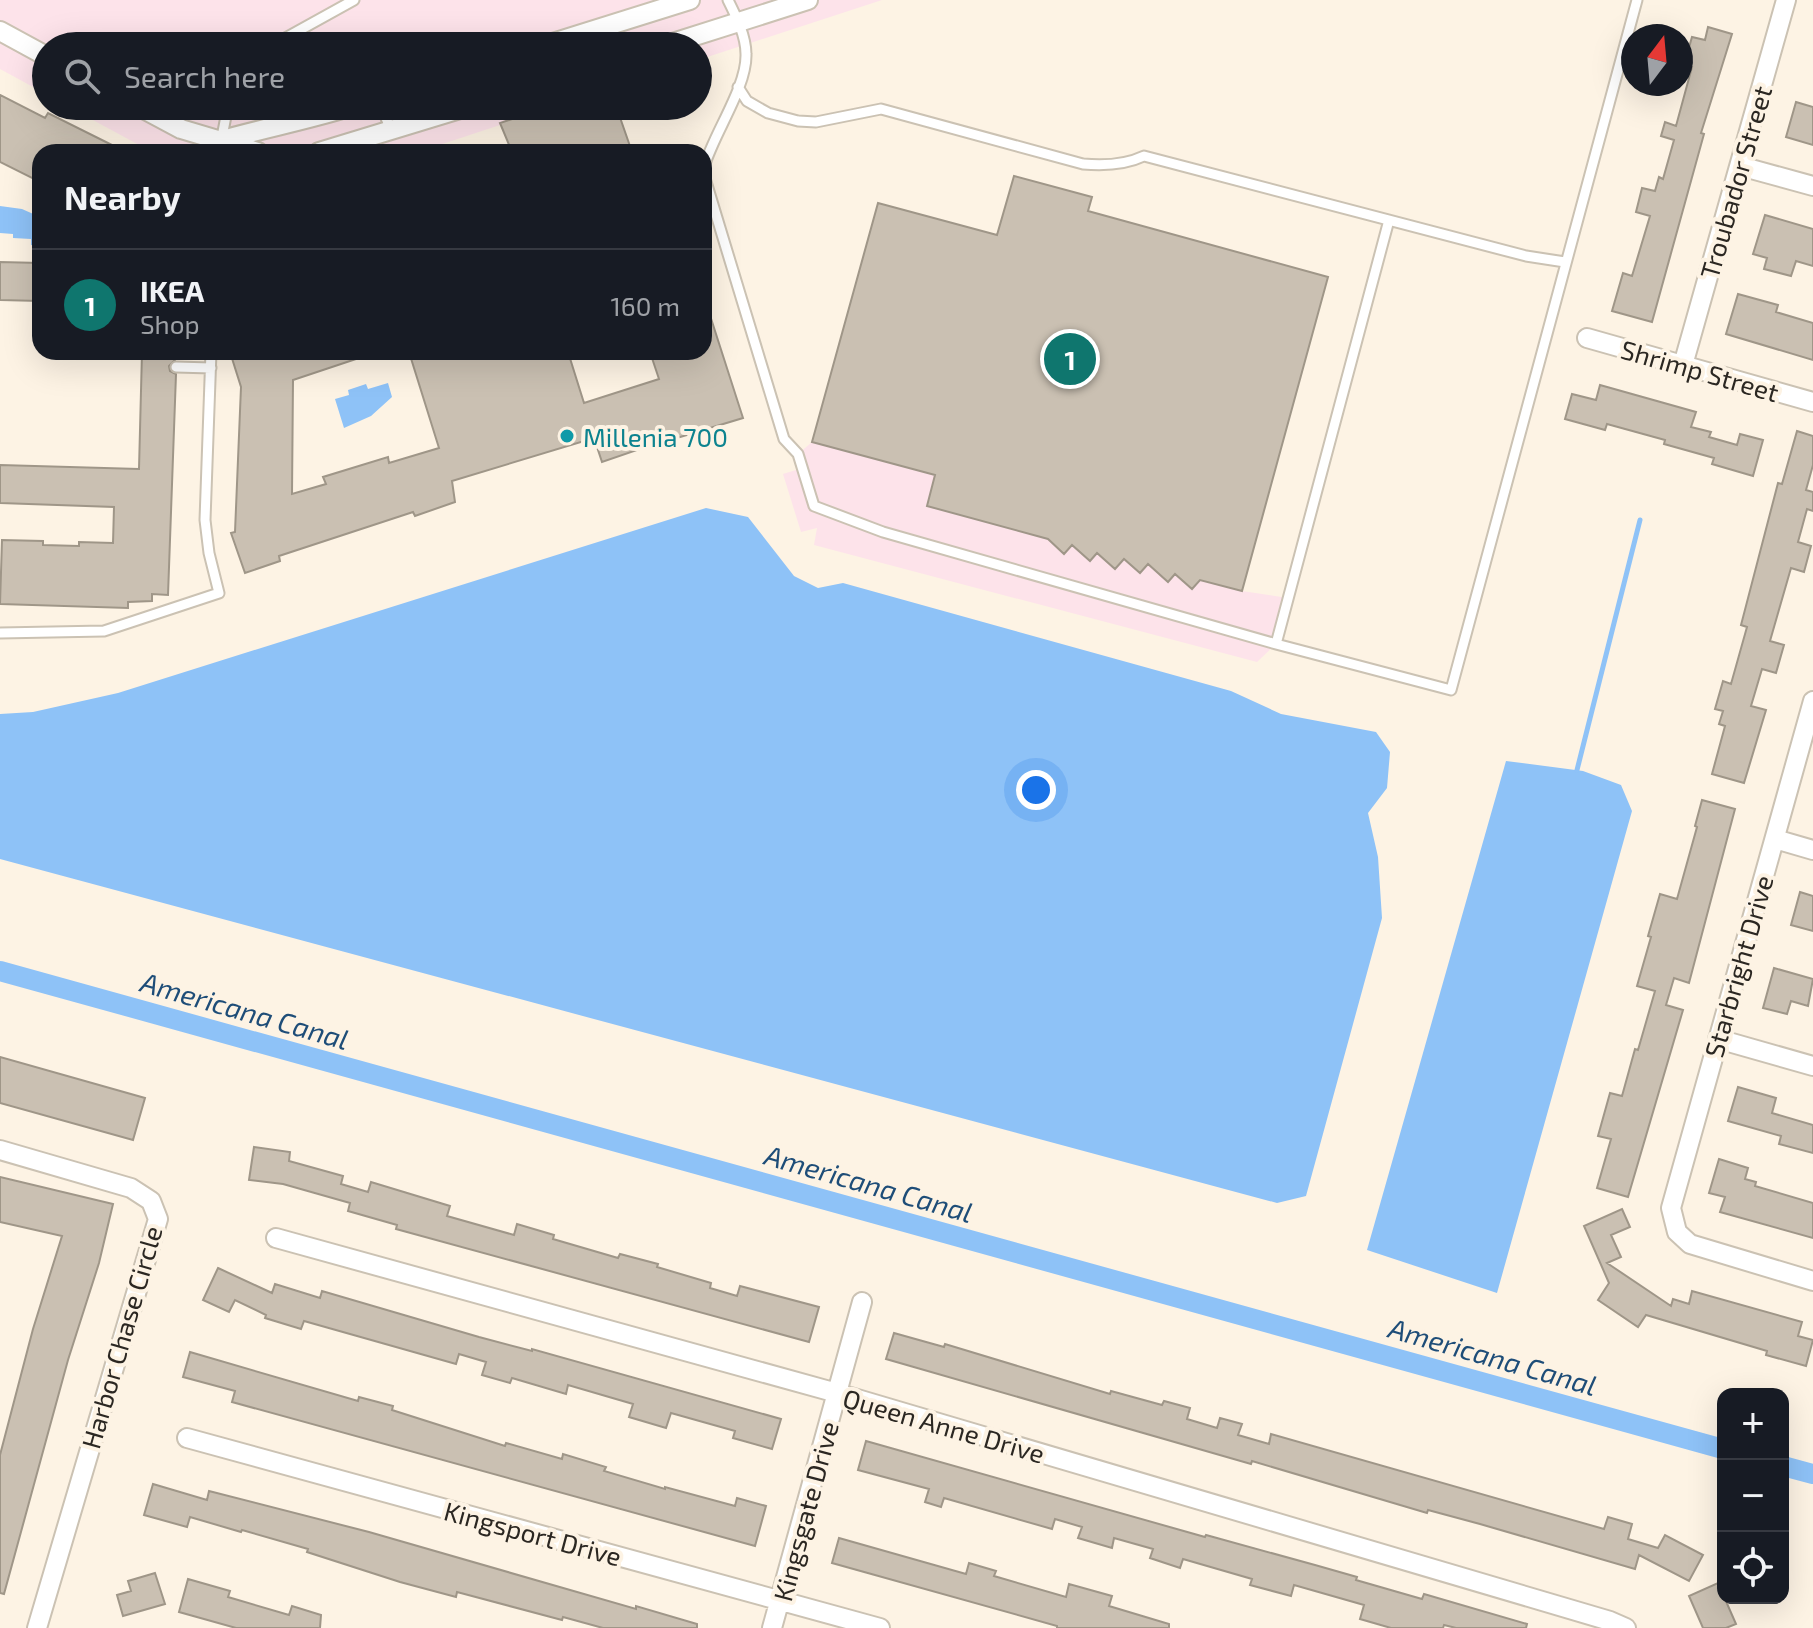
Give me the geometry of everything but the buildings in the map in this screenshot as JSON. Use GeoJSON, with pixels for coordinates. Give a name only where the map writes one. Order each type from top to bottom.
{"type":"FeatureCollection","features":[{"type":"Feature","properties":{"kind":"street"},"geometry":{"type":"LineString","coordinates":[[588,32],[690,0]]}},
{"type":"Feature","properties":{"kind":"street"},"geometry":{"type":"LineString","coordinates":[[707,32],[808,0]]}},
{"type":"Feature","properties":{"kind":"street","name":"Troubador Street"},"geometry":{"type":"LineString","coordinates":[[1683,365],[1786,0]]}},
{"type":"Feature","properties":{"kind":"street"},"geometry":{"type":"LineString","coordinates":[[0,31],[32,48]]}},
{"type":"Feature","properties":{"kind":"street"},"geometry":{"type":"LineString","coordinates":[[164,120],[215,144]]}},
{"type":"Feature","properties":{"kind":"street"},"geometry":{"type":"LineString","coordinates":[[224,144],[269,126],[305,120]]}},
{"type":"Feature","properties":{"kind":"street"},"geometry":{"type":"LineString","coordinates":[[345,144],[424,120]]}},
{"type":"Feature","properties":{"kind":"street"},"geometry":{"type":"LineString","coordinates":[[1740,166],[1813,186]]}},
{"type":"Feature","properties":{"kind":"street","name":"Shrimp Street"},"geometry":{"type":"LineString","coordinates":[[1587,338],[1813,402]]}},
{"type":"Feature","properties":{"kind":"street","name":"Starbright Drive"},"geometry":{"type":"LineString","coordinates":[[1813,701],[1672,1200],[1671,1216],[1677,1232],[1699,1249],[1813,1281]]}},
{"type":"Feature","properties":{"kind":"street"},"geometry":{"type":"LineString","coordinates":[[1775,839],[1813,850]]}},
{"type":"Feature","properties":{"kind":"street"},"geometry":{"type":"LineString","coordinates":[[1718,1039],[1813,1066]]}},
{"type":"Feature","properties":{"kind":"street","name":"Harbor Chase Circle"},"geometry":{"type":"LineString","coordinates":[[0,1150],[131,1188],[151,1201],[158,1219],[37,1628]]}},
{"type":"Feature","properties":{"kind":"street","name":"Queen Anne Drive"},"geometry":{"type":"LineString","coordinates":[[276,1238],[837,1393],[1618,1624]]}},
{"type":"Feature","properties":{"kind":"street","name":"Kingsgate Drive"},"geometry":{"type":"LineString","coordinates":[[772,1628],[862,1302]]}},
{"type":"Feature","properties":{"kind":"street","name":"Kingsport Drive"},"geometry":{"type":"LineString","coordinates":[[187,1438],[880,1628]]}},
{"type":"Feature","properties":{"kind":"lane"},"geometry":{"type":"LineString","coordinates":[[296,32],[354,0]]}},
{"type":"Feature","properties":{"kind":"lane"},"geometry":{"type":"LineString","coordinates":[[711,144],[744,72],[746,52],[728,0]]}},
{"type":"Feature","properties":{"kind":"lane"},"geometry":{"type":"LineString","coordinates":[[712,201],[784,439],[798,454],[814,506],[883,532],[1276,644],[1451,690],[1637,0]]}},
{"type":"Feature","properties":{"kind":"lane"},"geometry":{"type":"LineString","coordinates":[[738,87],[747,101],[768,113],[798,121],[816,122],[881,109],[1083,164],[1129,163],[1144,156],[1526,256],[1565,262]]}},
{"type":"Feature","properties":{"kind":"lane"},"geometry":{"type":"LineString","coordinates":[[219,144],[225,120]]}},
{"type":"Feature","properties":{"kind":"lane"},"geometry":{"type":"LineString","coordinates":[[387,120],[391,130]]}},
{"type":"Feature","properties":{"kind":"lane"},"geometry":{"type":"LineString","coordinates":[[1276,644],[1389,220]]}},
{"type":"Feature","properties":{"kind":"lane"},"geometry":{"type":"LineString","coordinates":[[0,633],[104,631],[219,593],[205,520],[211,360]]}},
{"type":"Feature","properties":{"kind":"lane"},"geometry":{"type":"LineString","coordinates":[[176,367],[211,368]]}},
{"type":"Feature","properties":{"kind":"shaded area"},"geometry":{"type":"Polygon","coordinates":[[[0,0],[882,0],[712,55],[712,32],[32,32],[32,86],[0,69],[0,0]]]}},
{"type":"Feature","properties":{"kind":"shaded area"},"geometry":{"type":"Polygon","coordinates":[[[93,120],[515,120],[442,144],[137,144],[93,120]]]}},
{"type":"Feature","properties":{"kind":"shaded area"},"geometry":{"type":"Polygon","coordinates":[[[812,442],[935,475],[927,506],[1048,539],[1063,553],[1072,545],[1090,561],[1097,553],[1124,559],[1140,573],[1148,564],[1167,582],[1175,574],[1192,589],[1200,580],[1288,598],[1276,644],[1257,662],[814,545],[817,528],[801,532],[783,474],[796,470],[798,454],[812,442]]]}},
{"type":"Feature","properties":{"kind":"water"},"geometry":{"type":"Polygon","coordinates":[[[0,206],[32,213],[32,245],[31,239],[13,238],[13,234],[0,233],[0,206]]]}},
{"type":"Feature","properties":{"kind":"water"},"geometry":{"type":"Polygon","coordinates":[[[388,383],[392,397],[371,416],[344,428],[335,399],[349,395],[348,390],[366,384],[368,389],[388,383]]]}},
{"type":"Feature","properties":{"kind":"water"},"geometry":{"type":"Polygon","coordinates":[[[706,508],[748,517],[794,576],[818,588],[843,583],[1231,691],[1281,714],[1376,732],[1390,752],[1387,788],[1368,813],[1378,857],[1382,918],[1306,1196],[1277,1203],[0,859],[0,714],[33,712],[118,693],[706,508]]]}},
{"type":"Feature","properties":{"kind":"water"},"geometry":{"type":"Polygon","coordinates":[[[1506,761],[1583,771],[1621,785],[1632,811],[1497,1293],[1367,1250],[1506,761]]]}},
{"type":"Feature","properties":{"kind":"waterway"},"geometry":{"type":"LineString","coordinates":[[1577,770],[1640,520]]}},
{"type":"Feature","properties":{"kind":"waterway","name":"Americana Canal"},"geometry":{"type":"LineString","coordinates":[[0,971],[1717,1447]]}},
{"type":"Feature","properties":{"kind":"waterway","name":"Americana Canal"},"geometry":{"type":"LineString","coordinates":[[1789,1468],[1813,1474]]}},
{"type":"Feature","properties":{"kind":"place","name":"IKEA"},"geometry":{"type":"Point","coordinates":[1070,359]}},
{"type":"Feature","properties":{"kind":"place","name":"Millenia 700"},"geometry":{"type":"Point","coordinates":[567,436]}}]}
